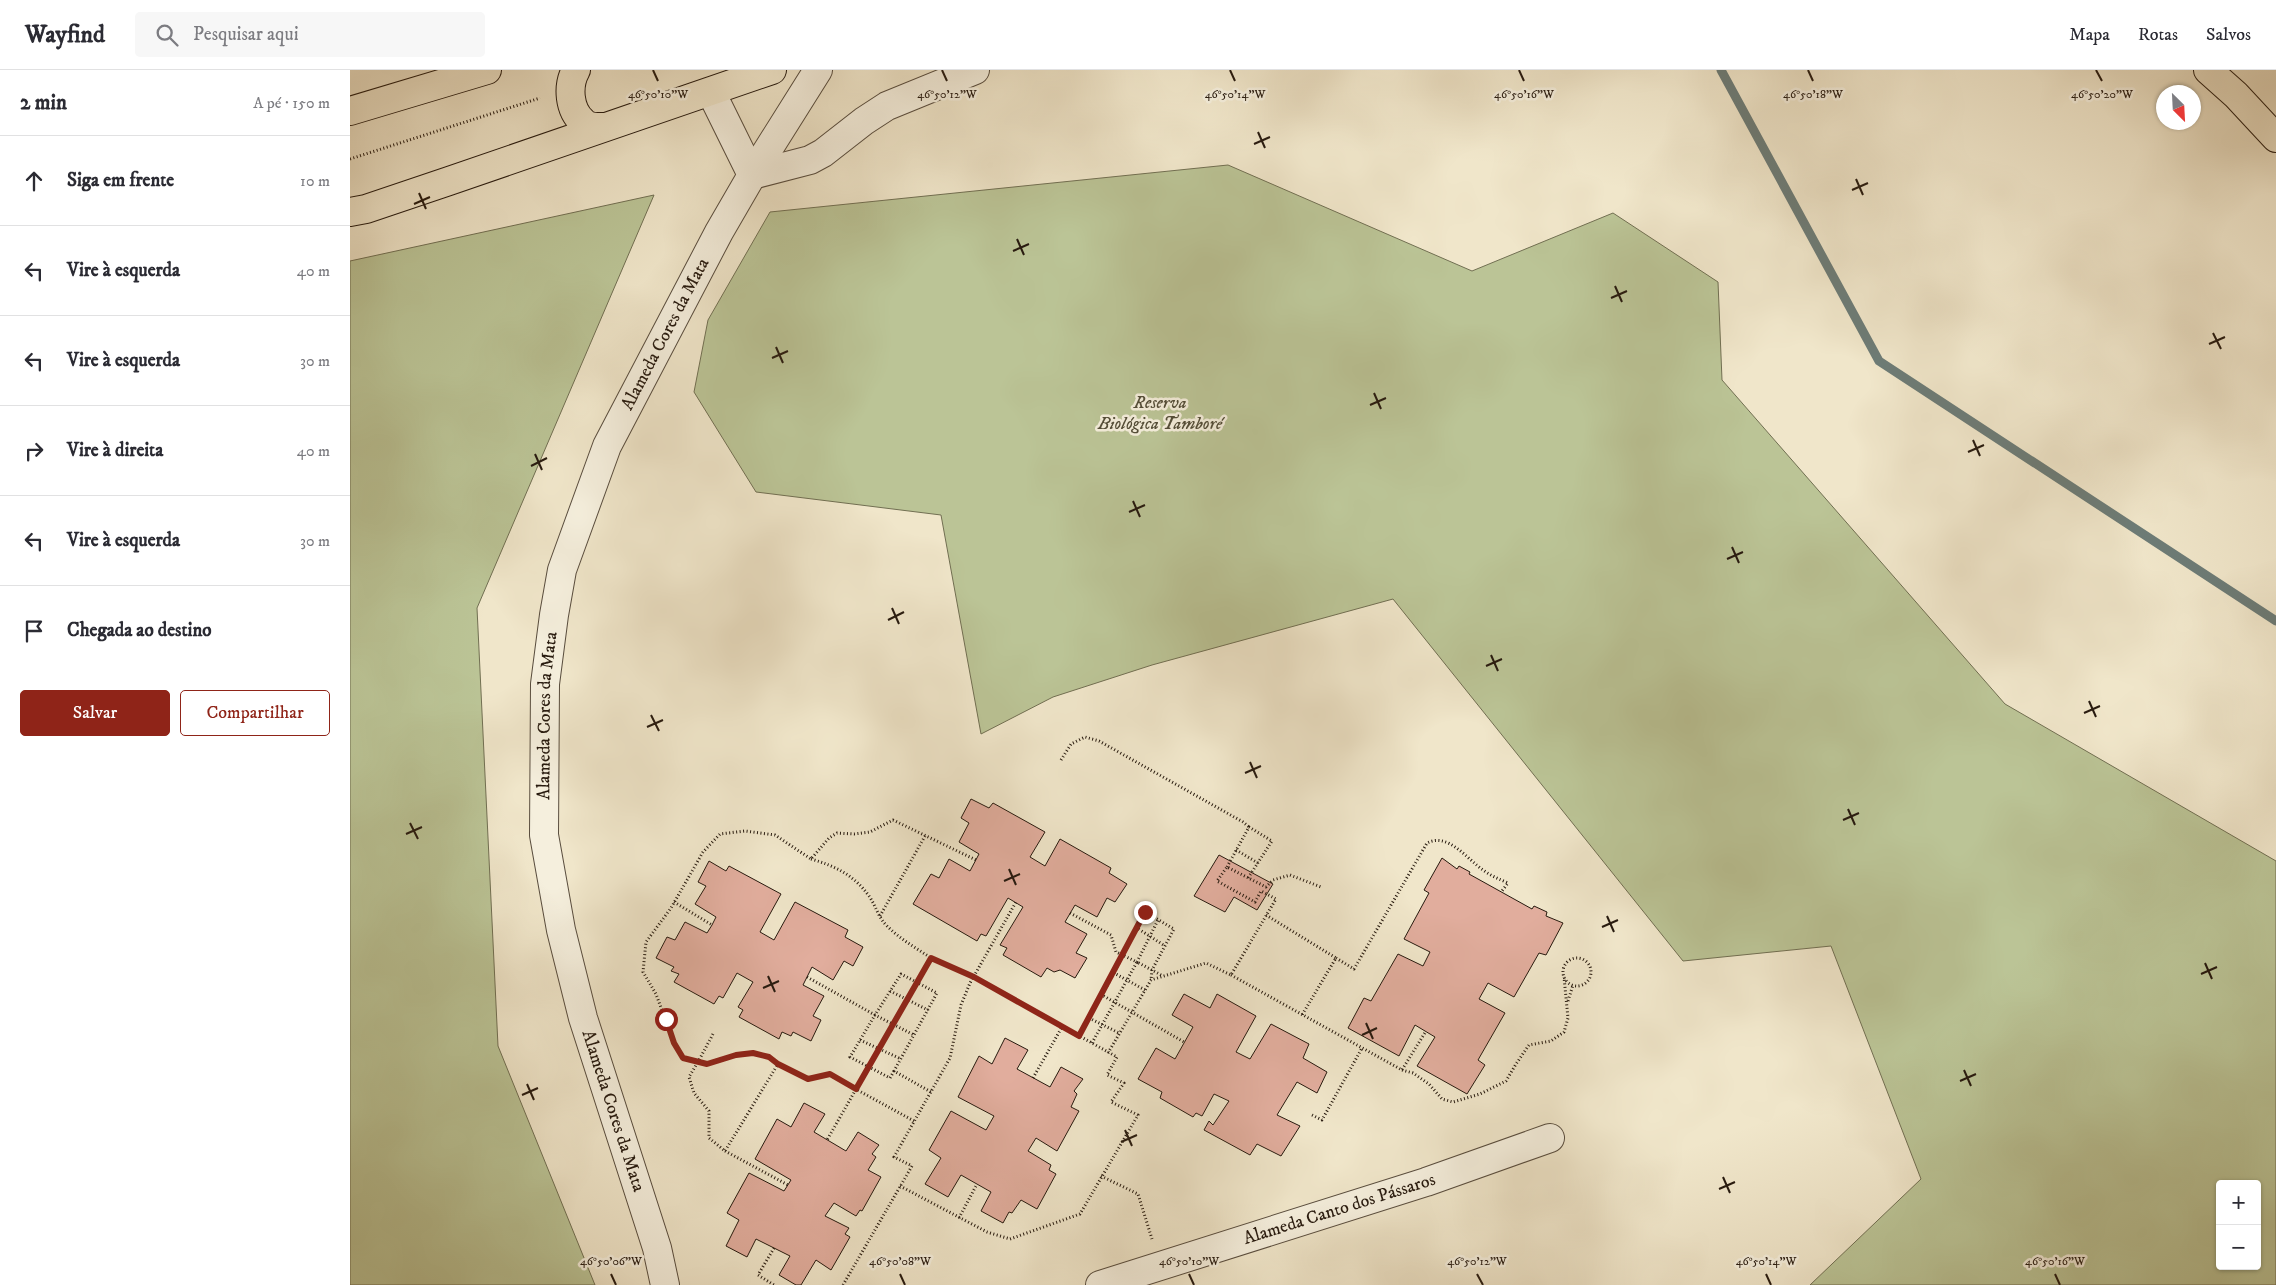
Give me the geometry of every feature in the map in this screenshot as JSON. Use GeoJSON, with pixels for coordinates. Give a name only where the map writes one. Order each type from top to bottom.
{"type":"FeatureCollection","features":[{"type":"Feature","properties":{"kind":"main road"},"geometry":{"type":"LineString","coordinates":[[350,111],[487,70]]}},
{"type":"Feature","properties":{"kind":"main road"},"geometry":{"type":"LineString","coordinates":[[350,212],[366,209],[772,70]]}},
{"type":"Feature","properties":{"kind":"main road"},"geometry":{"type":"LineString","coordinates":[[2208,70],[2236,95],[2276,138]]}},
{"type":"Feature","properties":{"kind":"main road"},"geometry":{"type":"LineString","coordinates":[[573,79],[572,102],[583,123],[592,127],[606,127]]}},
{"type":"Feature","properties":{"kind":"street","name":"Alameda Cores da Mata"},"geometry":{"type":"LineString","coordinates":[[665,1285],[657,1248],[583,1018],[561,930],[544,835],[545,684],[562,570],[607,446],[685,292],[752,174],[818,70]]}},
{"type":"Feature","properties":{"kind":"street"},"geometry":{"type":"LineString","coordinates":[[711,92],[752,174],[810,160],[823,153],[864,121],[887,106],[974,70]]}},
{"type":"Feature","properties":{"kind":"street","name":"Alameda Canto dos Pássaros"},"geometry":{"type":"LineString","coordinates":[[1100,1285],[1426,1182],[1550,1138]]}},
{"type":"Feature","properties":{"kind":"path"},"geometry":{"type":"LineString","coordinates":[[350,159],[573,79]]}},
{"type":"Feature","properties":{"kind":"path"},"geometry":{"type":"LineString","coordinates":[[1061,760],[1071,744],[1085,737],[1099,741],[1243,822],[1272,841],[1248,878]]}},
{"type":"Feature","properties":{"kind":"path"},"geometry":{"type":"LineString","coordinates":[[811,859],[829,838],[837,833],[854,834],[870,832],[893,820],[976,860]]}},
{"type":"Feature","properties":{"kind":"path"},"geometry":{"type":"LineString","coordinates":[[1231,975],[1276,899],[1261,891],[1255,902],[1217,881],[1249,827]]}},
{"type":"Feature","properties":{"kind":"path"},"geometry":{"type":"LineString","coordinates":[[900,1186],[987,1232],[1010,1239],[1080,1214],[1138,1115],[1111,1102],[1124,1083],[1107,1075],[1117,1058],[974,977],[931,958],[886,925],[870,897],[857,880],[835,867],[811,859],[775,835],[745,831],[720,834],[703,852],[674,902],[646,942],[643,972],[656,994],[674,1043],[683,1058],[707,1064],[736,1055],[753,1053],[769,1057],[778,1064],[808,1079],[830,1074],[914,1122]]}},
{"type":"Feature","properties":{"kind":"path"},"geometry":{"type":"LineString","coordinates":[[880,916],[925,836]]}},
{"type":"Feature","properties":{"kind":"path"},"geometry":{"type":"LineString","coordinates":[[1266,914],[1354,970],[1427,843],[1434,839],[1441,840],[1461,850],[1485,871],[1508,883],[1502,891]]}},
{"type":"Feature","properties":{"kind":"path"},"geometry":{"type":"LineString","coordinates":[[1236,850],[1258,863]]}},
{"type":"Feature","properties":{"kind":"path"},"geometry":{"type":"LineString","coordinates":[[1227,866],[1266,887],[1274,880],[1290,875],[1321,887]]}},
{"type":"Feature","properties":{"kind":"path"},"geometry":{"type":"LineString","coordinates":[[674,902],[712,925]]}},
{"type":"Feature","properties":{"kind":"path"},"geometry":{"type":"LineString","coordinates":[[843,1285],[912,1166],[894,1157],[950,1058],[961,1005],[974,977],[1016,902]]}},
{"type":"Feature","properties":{"kind":"path"},"geometry":{"type":"LineString","coordinates":[[1079,1036],[1145,912],[1174,929],[1152,970],[1145,990],[1108,1053]]}},
{"type":"Feature","properties":{"kind":"path"},"geometry":{"type":"LineString","coordinates":[[1070,913],[1111,935],[1116,952],[1163,976]]}},
{"type":"Feature","properties":{"kind":"path"},"geometry":{"type":"LineString","coordinates":[[1092,1043],[1158,920]]}},
{"type":"Feature","properties":{"kind":"path"},"geometry":{"type":"LineString","coordinates":[[1137,928],[1165,946]]}},
{"type":"Feature","properties":{"kind":"path"},"geometry":{"type":"LineString","coordinates":[[827,1140],[931,958]]}},
{"type":"Feature","properties":{"kind":"path"},"geometry":{"type":"LineString","coordinates":[[1302,1015],[1336,958]]}},
{"type":"Feature","properties":{"kind":"path"},"geometry":{"type":"LineString","coordinates":[[1150,980],[1206,963],[1402,1070],[1413,1073],[1429,1084],[1442,1099],[1453,1102],[1480,1094],[1506,1081],[1529,1045],[1551,1041],[1564,1032],[1568,1018],[1563,970],[1566,963],[1573,958],[1580,958],[1587,962],[1591,968],[1591,976],[1587,982],[1580,986],[1573,985],[1564,977]]}},
{"type":"Feature","properties":{"kind":"path"},"geometry":{"type":"LineString","coordinates":[[1114,973],[1145,990]]}},
{"type":"Feature","properties":{"kind":"path"},"geometry":{"type":"LineString","coordinates":[[900,974],[918,982],[937,993],[890,1078],[850,1057],[900,974]]}},
{"type":"Feature","properties":{"kind":"path"},"geometry":{"type":"LineString","coordinates":[[807,977],[914,1035]]}},
{"type":"Feature","properties":{"kind":"path"},"geometry":{"type":"LineString","coordinates":[[1567,1004],[1573,985]]}},
{"type":"Feature","properties":{"kind":"path"},"geometry":{"type":"LineString","coordinates":[[890,991],[928,1010]]}},
{"type":"Feature","properties":{"kind":"path"},"geometry":{"type":"LineString","coordinates":[[1102,995],[1184,1042]]}},
{"type":"Feature","properties":{"kind":"path"},"geometry":{"type":"LineString","coordinates":[[1089,1018],[1119,1033]]}},
{"type":"Feature","properties":{"kind":"path"},"geometry":{"type":"LineString","coordinates":[[1034,1078],[1062,1026]]}},
{"type":"Feature","properties":{"kind":"path"},"geometry":{"type":"LineString","coordinates":[[1402,1070],[1426,1031]]}},
{"type":"Feature","properties":{"kind":"path"},"geometry":{"type":"LineString","coordinates":[[714,1034],[689,1077],[694,1093],[709,1111],[709,1138],[725,1150],[788,1185]]}},
{"type":"Feature","properties":{"kind":"path"},"geometry":{"type":"LineString","coordinates":[[860,1040],[901,1059]]}},
{"type":"Feature","properties":{"kind":"path"},"geometry":{"type":"LineString","coordinates":[[1312,1115],[1322,1120],[1362,1048]]}},
{"type":"Feature","properties":{"kind":"path"},"geometry":{"type":"LineString","coordinates":[[725,1150],[778,1064]]}},
{"type":"Feature","properties":{"kind":"path"},"geometry":{"type":"LineString","coordinates":[[894,1071],[931,1092]]}},
{"type":"Feature","properties":{"kind":"path"},"geometry":{"type":"LineString","coordinates":[[1101,1176],[1138,1194],[1160,1266]]}},
{"type":"Feature","properties":{"kind":"path"},"geometry":{"type":"LineString","coordinates":[[959,1218],[977,1184]]}},
{"type":"Feature","properties":{"kind":"path"},"geometry":{"type":"LineString","coordinates":[[774,1248],[758,1275],[774,1285]]}},
{"type":"Feature","properties":{"kind":"green space","name":"Reserva Biológica Tamboré"},"geometry":{"type":"Polygon","coordinates":[[[1228,165],[1472,271],[1613,213],[1718,282],[1722,380],[2005,704],[2276,861],[2276,1285],[1810,1285],[1921,1179],[1831,946],[1683,961],[1393,599],[1152,665],[1053,697],[981,734],[941,515],[756,492],[694,392],[708,320],[770,212],[1228,165]]]}},
{"type":"Feature","properties":{"kind":"green space"},"geometry":{"type":"Polygon","coordinates":[[[654,195],[477,608],[498,1046],[595,1285],[350,1285],[350,261],[654,195]]]}},
{"type":"Feature","properties":{"kind":"building"},"geometry":{"type":"Polygon","coordinates":[[[971,799],[989,808],[993,803],[1045,832],[1030,857],[1045,866],[1060,839],[1111,868],[1109,873],[1127,884],[1115,902],[1107,898],[1097,917],[1075,905],[1065,922],[1087,934],[1076,953],[1087,958],[1075,978],[1060,970],[1054,972],[1047,968],[1041,977],[1003,955],[1007,948],[1000,945],[1023,907],[1008,898],[986,936],[981,934],[977,941],[913,904],[931,874],[939,878],[949,859],[970,871],[979,854],[959,842],[969,823],[961,818],[971,799]]]}},
{"type":"Feature","properties":{"kind":"building"},"geometry":{"type":"Polygon","coordinates":[[[1219,855],[1273,884],[1257,910],[1234,897],[1225,912],[1194,896],[1219,855]]]}},
{"type":"Feature","properties":{"kind":"building"},"geometry":{"type":"Polygon","coordinates":[[[1442,858],[1457,869],[1459,866],[1470,872],[1469,874],[1532,909],[1534,906],[1547,912],[1546,916],[1563,923],[1546,955],[1539,953],[1514,997],[1488,983],[1479,999],[1505,1013],[1478,1060],[1485,1065],[1467,1094],[1417,1066],[1435,1037],[1415,1025],[1399,1056],[1348,1028],[1364,998],[1371,1001],[1398,954],[1423,966],[1430,952],[1404,939],[1429,893],[1424,890],[1442,858]]]}},
{"type":"Feature","properties":{"kind":"building"},"geometry":{"type":"Polygon","coordinates":[[[709,861],[726,871],[729,866],[781,894],[760,932],[774,940],[795,902],[848,930],[845,937],[863,947],[853,966],[844,961],[833,980],[812,967],[803,985],[824,996],[813,1016],[821,1020],[811,1041],[793,1032],[791,1036],[782,1032],[779,1039],[739,1017],[743,1010],[738,1007],[753,982],[737,973],[723,998],[719,996],[714,1004],[674,982],[679,974],[671,971],[674,967],[656,958],[667,937],[675,940],[685,922],[707,933],[712,925],[716,917],[695,904],[706,886],[698,882],[709,861]]]}},
{"type":"Feature","properties":{"kind":"building"},"geometry":{"type":"Polygon","coordinates":[[[1184,994],[1210,1008],[1217,994],[1256,1016],[1236,1052],[1250,1059],[1271,1024],[1309,1044],[1303,1058],[1327,1072],[1317,1093],[1297,1082],[1277,1115],[1300,1126],[1281,1156],[1257,1144],[1250,1155],[1204,1130],[1209,1121],[1213,1125],[1229,1101],[1214,1094],[1202,1116],[1196,1113],[1193,1117],[1160,1098],[1162,1092],[1138,1079],[1156,1048],[1175,1059],[1193,1027],[1172,1015],[1184,994]]]}},
{"type":"Feature","properties":{"kind":"building"},"geometry":{"type":"Polygon","coordinates":[[[1005,1038],[1028,1050],[1017,1069],[1050,1087],[1061,1067],[1083,1079],[1074,1091],[1077,1094],[1071,1107],[1079,1111],[1057,1151],[1036,1138],[1028,1151],[1051,1165],[1049,1170],[1056,1174],[1037,1209],[1021,1200],[1012,1213],[1009,1212],[1003,1223],[981,1211],[991,1192],[961,1175],[948,1197],[925,1184],[941,1158],[929,1150],[951,1111],[986,1130],[994,1116],[958,1097],[979,1056],[992,1064],[1005,1038]]]}},
{"type":"Feature","properties":{"kind":"building"},"geometry":{"type":"Polygon","coordinates":[[[804,1103],[825,1114],[814,1132],[846,1151],[858,1132],[879,1145],[872,1154],[876,1157],[868,1170],[881,1177],[862,1211],[860,1210],[856,1216],[834,1203],[825,1216],[849,1228],[845,1234],[850,1237],[831,1270],[816,1260],[801,1285],[796,1285],[779,1275],[790,1256],[756,1239],[747,1257],[726,1246],[739,1220],[727,1213],[749,1173],[784,1191],[791,1180],[755,1159],[777,1119],[791,1127],[804,1103]]]}},
{"type":"Feature","properties":{"kind":"waterway"},"geometry":{"type":"LineString","coordinates":[[1721,70],[1879,361],[2276,621]]}},
{"type":"Feature","properties":{"kind":"route"},"geometry":{"type":"LineString","coordinates":[[666,1019],[674,1043],[683,1058],[707,1064],[736,1055],[753,1053],[769,1057],[778,1064],[808,1079],[830,1074],[856,1089],[931,958],[974,977],[1079,1036],[1145,912]]}}]}
